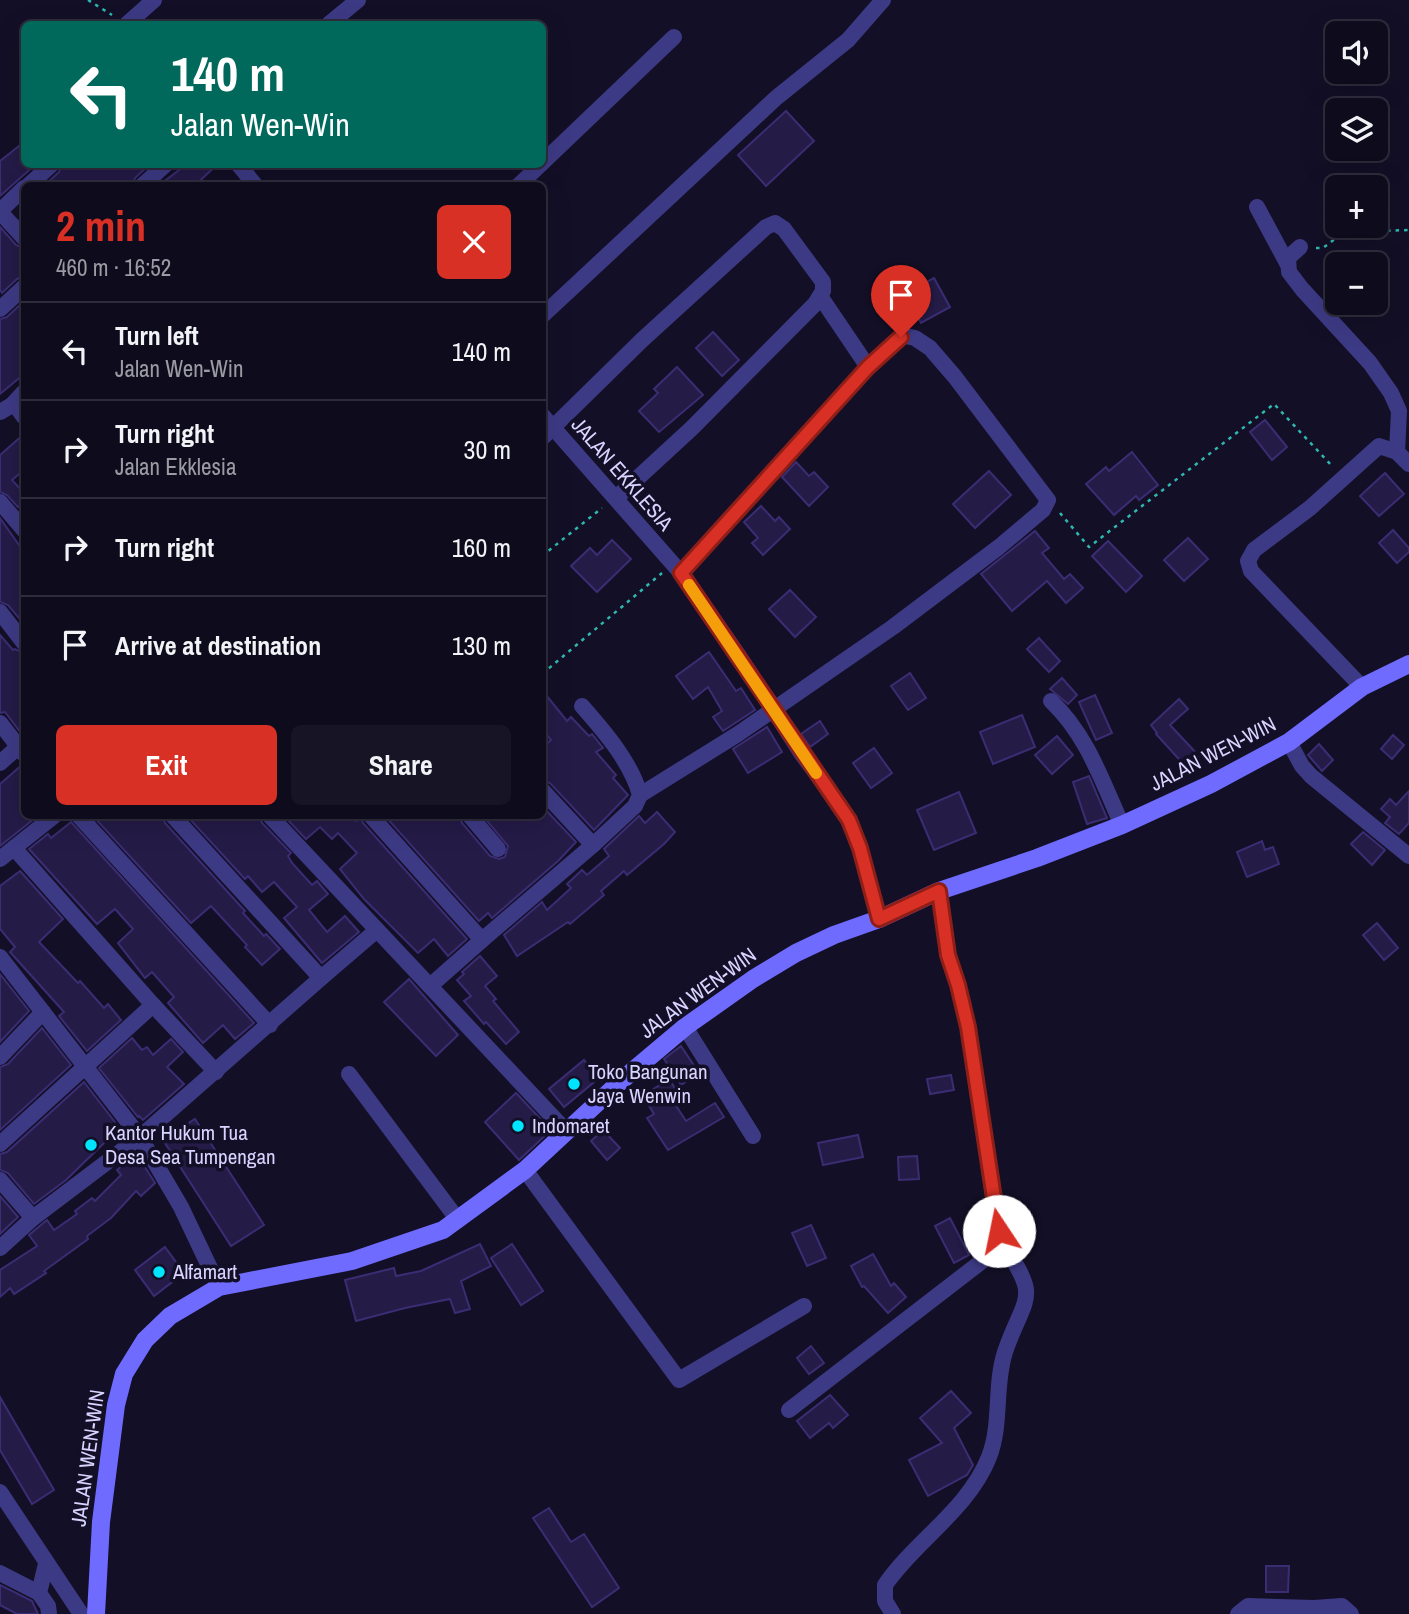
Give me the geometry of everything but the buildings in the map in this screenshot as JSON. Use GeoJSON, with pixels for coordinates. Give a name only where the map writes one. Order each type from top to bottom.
{"type":"FeatureCollection","features":[{"type":"Feature","properties":{"kind":"street"},"geometry":{"type":"LineString","coordinates":[[122,21],[154,0]]}},
{"type":"Feature","properties":{"kind":"street"},"geometry":{"type":"LineString","coordinates":[[333,21],[358,0]]}},
{"type":"Feature","properties":{"kind":"street"},"geometry":{"type":"LineString","coordinates":[[546,312],[776,97],[848,40],[883,0]]}},
{"type":"Feature","properties":{"kind":"street"},"geometry":{"type":"LineString","coordinates":[[546,160],[674,37]]}},
{"type":"Feature","properties":{"kind":"street"},"geometry":{"type":"LineString","coordinates":[[32,182],[47,168]]}},
{"type":"Feature","properties":{"kind":"street"},"geometry":{"type":"LineString","coordinates":[[146,182],[162,168]]}},
{"type":"Feature","properties":{"kind":"street"},"geometry":{"type":"LineString","coordinates":[[241,168],[253,182]]}},
{"type":"Feature","properties":{"kind":"street"},"geometry":{"type":"LineString","coordinates":[[522,182],[538,168]]}},
{"type":"Feature","properties":{"kind":"street"},"geometry":{"type":"LineString","coordinates":[[21,192],[0,211],[21,235]]}},
{"type":"Feature","properties":{"kind":"street"},"geometry":{"type":"LineString","coordinates":[[1257,207],[1287,263],[1289,272],[1370,363],[1391,393],[1399,411],[1403,458]]}},
{"type":"Feature","properties":{"kind":"street"},"geometry":{"type":"LineString","coordinates":[[546,427],[766,228],[775,223],[784,229],[823,282],[820,296],[692,428],[616,498]]}},
{"type":"Feature","properties":{"kind":"street"},"geometry":{"type":"LineString","coordinates":[[1287,263],[1288,258],[1300,247]]}},
{"type":"Feature","properties":{"kind":"street"},"geometry":{"type":"LineString","coordinates":[[0,309],[21,290]]}},
{"type":"Feature","properties":{"kind":"street"},"geometry":{"type":"LineString","coordinates":[[820,296],[868,367]]}},
{"type":"Feature","properties":{"kind":"street"},"geometry":{"type":"LineString","coordinates":[[430,986],[593,845],[635,806],[640,795],[738,734],[893,627],[971,570],[1043,510],[1048,500],[930,348],[915,338],[906,336],[901,337],[868,367],[677,569]]}},
{"type":"Feature","properties":{"kind":"street"},"geometry":{"type":"LineString","coordinates":[[6,408],[21,395]]}},
{"type":"Feature","properties":{"kind":"street"},"geometry":{"type":"LineString","coordinates":[[6,408],[16,406],[21,413]]}},
{"type":"Feature","properties":{"kind":"street","name":"JALAN EKKLESIA"},"geometry":{"type":"LineString","coordinates":[[546,427],[616,498],[677,569],[849,820],[860,848],[879,919]]}},
{"type":"Feature","properties":{"kind":"street"},"geometry":{"type":"LineString","coordinates":[[1362,687],[1251,572],[1248,561],[1254,550],[1310,508],[1379,446],[1403,458]]}},
{"type":"Feature","properties":{"kind":"street"},"geometry":{"type":"LineString","coordinates":[[0,502],[21,526]]}},
{"type":"Feature","properties":{"kind":"street"},"geometry":{"type":"LineString","coordinates":[[0,612],[21,638]]}},
{"type":"Feature","properties":{"kind":"street","name":"JALAN WEN-WIN"},"geometry":{"type":"LineString","coordinates":[[96,1614],[101,1522],[116,1405],[124,1374],[145,1340],[170,1316],[219,1287],[352,1261],[443,1230],[525,1170],[622,1080],[685,1027],[796,953],[939,891],[1037,858],[1122,825],[1211,784],[1289,741],[1362,687],[1409,664]]}},
{"type":"Feature","properties":{"kind":"street"},"geometry":{"type":"LineString","coordinates":[[1051,701],[1069,717],[1083,737],[1122,825]]}},
{"type":"Feature","properties":{"kind":"street"},"geometry":{"type":"LineString","coordinates":[[582,706],[615,748],[640,795]]}},
{"type":"Feature","properties":{"kind":"street"},"geometry":{"type":"LineString","coordinates":[[0,723],[21,749]]}},
{"type":"Feature","properties":{"kind":"street"},"geometry":{"type":"LineString","coordinates":[[1289,741],[1302,766],[1311,776],[1409,856]]}},
{"type":"Feature","properties":{"kind":"street"},"geometry":{"type":"LineString","coordinates":[[0,763],[21,751]]}},
{"type":"Feature","properties":{"kind":"street"},"geometry":{"type":"LineString","coordinates":[[546,794],[593,845]]}},
{"type":"Feature","properties":{"kind":"street"},"geometry":{"type":"LineString","coordinates":[[0,859],[50,819]]}},
{"type":"Feature","properties":{"kind":"street"},"geometry":{"type":"LineString","coordinates":[[82,819],[270,1025]]}},
{"type":"Feature","properties":{"kind":"street"},"geometry":{"type":"LineString","coordinates":[[176,819],[321,978]]}},
{"type":"Feature","properties":{"kind":"street"},"geometry":{"type":"LineString","coordinates":[[273,819],[567,1132]]}},
{"type":"Feature","properties":{"kind":"street"},"geometry":{"type":"LineString","coordinates":[[374,819],[482,940]]}},
{"type":"Feature","properties":{"kind":"street"},"geometry":{"type":"LineString","coordinates":[[473,819],[498,849]]}},
{"type":"Feature","properties":{"kind":"street"},"geometry":{"type":"LineString","coordinates":[[14,848],[216,1072]]}},
{"type":"Feature","properties":{"kind":"street"},"geometry":{"type":"LineString","coordinates":[[892,1614],[885,1601],[885,1585],[964,1499],[988,1458],[993,1444],[999,1381],[1005,1353],[1027,1297],[1027,1284],[1003,1245],[994,1204],[968,1027],[948,955],[939,891]]}},
{"type":"Feature","properties":{"kind":"street"},"geometry":{"type":"LineString","coordinates":[[0,1248],[33,1218],[140,1137],[377,930]]}},
{"type":"Feature","properties":{"kind":"street"},"geometry":{"type":"LineString","coordinates":[[1,959],[140,1137],[181,1207],[219,1287]]}},
{"type":"Feature","properties":{"kind":"street"},"geometry":{"type":"LineString","coordinates":[[0,1144],[153,1005]]}},
{"type":"Feature","properties":{"kind":"street"},"geometry":{"type":"LineString","coordinates":[[0,1056],[43,1012]]}},
{"type":"Feature","properties":{"kind":"street"},"geometry":{"type":"LineString","coordinates":[[685,1027],[752,1136]]}},
{"type":"Feature","properties":{"kind":"street"},"geometry":{"type":"LineString","coordinates":[[349,1074],[458,1220]]}},
{"type":"Feature","properties":{"kind":"street"},"geometry":{"type":"LineString","coordinates":[[525,1170],[679,1380],[804,1306]]}},
{"type":"Feature","properties":{"kind":"street"},"geometry":{"type":"LineString","coordinates":[[0,1180],[33,1218]]}},
{"type":"Feature","properties":{"kind":"street"},"geometry":{"type":"LineString","coordinates":[[789,1410],[1003,1245]]}},
{"type":"Feature","properties":{"kind":"street"},"geometry":{"type":"LineString","coordinates":[[0,1492],[81,1614]]}},
{"type":"Feature","properties":{"kind":"street"},"geometry":{"type":"LineString","coordinates":[[38,1593],[46,1564]]}},
{"type":"Feature","properties":{"kind":"street"},"geometry":{"type":"LineString","coordinates":[[0,1573],[38,1593],[48,1606],[49,1614]]}},
{"type":"Feature","properties":{"kind":"street"},"geometry":{"type":"LineString","coordinates":[[1238,1614],[1248,1606],[1266,1605],[1314,1608],[1342,1606],[1351,1614]]}},
{"type":"Feature","properties":{"kind":"path"},"geometry":{"type":"LineString","coordinates":[[88,0],[122,21]]}},
{"type":"Feature","properties":{"kind":"path"},"geometry":{"type":"LineString","coordinates":[[1300,247],[1323,248],[1344,232],[1409,230]]}},
{"type":"Feature","properties":{"kind":"path"},"geometry":{"type":"LineString","coordinates":[[1048,500],[1089,547],[1274,404],[1343,478]]}},
{"type":"Feature","properties":{"kind":"path"},"geometry":{"type":"LineString","coordinates":[[546,553],[616,498]]}},
{"type":"Feature","properties":{"kind":"path"},"geometry":{"type":"LineString","coordinates":[[546,668],[548,669],[677,569]]}},
{"type":"Feature","properties":{"kind":"slow traffic"},"geometry":{"type":"LineString","coordinates":[[689,585],[816,773]]}},
{"type":"Feature","properties":{"kind":"place","name":"Toko Bangunan Jaya Wenwin"},"geometry":{"type":"Point","coordinates":[574,1084]}},
{"type":"Feature","properties":{"kind":"place","name":"Indomaret"},"geometry":{"type":"Point","coordinates":[518,1126]}},
{"type":"Feature","properties":{"kind":"place","name":"Kantor Hukum Tua Desa Sea Tumpengan"},"geometry":{"type":"Point","coordinates":[91,1145]}},
{"type":"Feature","properties":{"kind":"place","name":"Alfamart"},"geometry":{"type":"Point","coordinates":[159,1272]}},
{"type":"Feature","properties":{"kind":"route"},"geometry":{"type":"LineString","coordinates":[[901,337],[868,367],[681,573],[849,820],[860,848],[879,919],[939,891],[948,955],[968,1027],[999,1231]]}}]}
